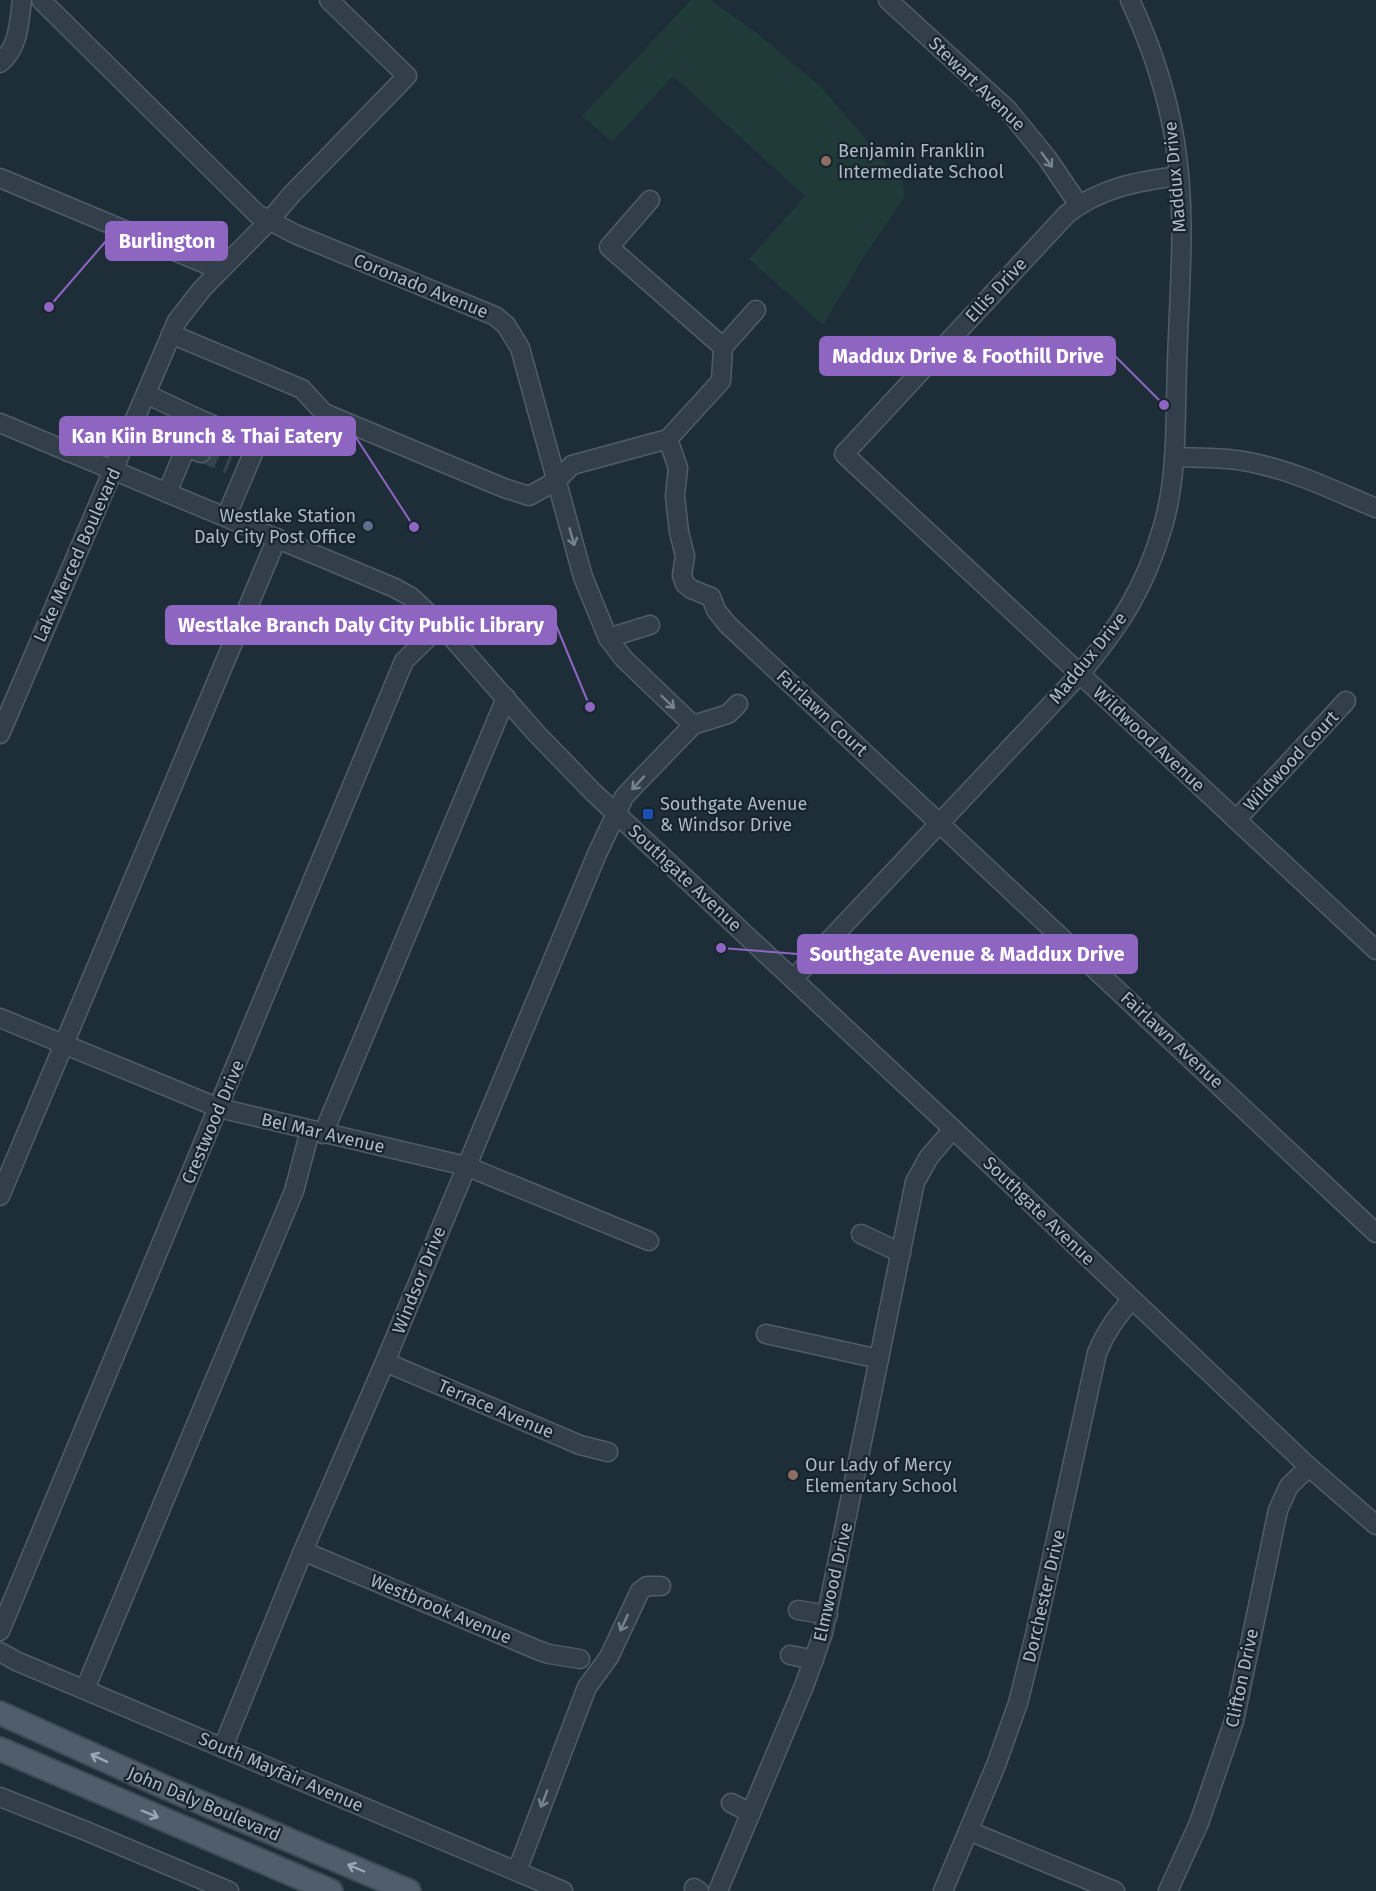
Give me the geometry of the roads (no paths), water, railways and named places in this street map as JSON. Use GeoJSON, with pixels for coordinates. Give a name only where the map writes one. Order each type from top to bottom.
{"type":"FeatureCollection","features":[{"type":"Feature","properties":{"kind":"main road","name":"John Daly Boulevard"},"geometry":{"type":"LineString","coordinates":[[0,1713],[169,1790],[410,1891]]}},
{"type":"Feature","properties":{"kind":"main road","name":"John Daly Boulevard"},"geometry":{"type":"LineString","coordinates":[[0,1749],[331,1891]]}},
{"type":"Feature","properties":{"kind":"street"},"geometry":{"type":"LineString","coordinates":[[0,63],[15,44],[22,0]]}},
{"type":"Feature","properties":{"kind":"street","name":"Coronado Avenue"},"geometry":{"type":"LineString","coordinates":[[41,0],[247,206],[269,221],[295,234],[495,316],[506,325],[520,348],[583,577],[608,638],[624,659],[693,725]]}},
{"type":"Feature","properties":{"kind":"street","name":"Lake Merced Boulevard"},"geometry":{"type":"LineString","coordinates":[[2,723],[114,471],[171,334],[193,298],[407,76],[329,0]]}},
{"type":"Feature","properties":{"kind":"street","name":"Stewart Avenue"},"geometry":{"type":"LineString","coordinates":[[888,0],[1008,110],[1047,158],[1079,205]]}},
{"type":"Feature","properties":{"kind":"street","name":"Maddux Drive"},"geometry":{"type":"LineString","coordinates":[[793,979],[1079,675],[1125,615],[1141,586],[1154,554],[1163,524],[1174,457],[1181,237],[1179,176],[1175,144],[1159,73],[1130,0]]}},
{"type":"Feature","properties":{"kind":"street","name":"Ellis Drive"},"geometry":{"type":"LineString","coordinates":[[844,454],[1055,226],[1079,205],[1101,193],[1125,185],[1179,176]]}},
{"type":"Feature","properties":{"kind":"street"},"geometry":{"type":"LineString","coordinates":[[0,178],[220,270]]}},
{"type":"Feature","properties":{"kind":"street"},"geometry":{"type":"LineString","coordinates":[[650,200],[609,247],[723,347]]}},
{"type":"Feature","properties":{"kind":"street"},"geometry":{"type":"LineString","coordinates":[[171,334],[302,389],[324,413],[504,489],[529,496],[556,481],[572,465],[668,439],[721,381],[723,347],[756,310]]}},
{"type":"Feature","properties":{"kind":"street"},"geometry":{"type":"LineString","coordinates":[[146,394],[206,422],[194,450],[167,493]]}},
{"type":"Feature","properties":{"kind":"street","name":"Southgate Avenue"},"geometry":{"type":"LineString","coordinates":[[0,423],[277,538],[411,597],[441,625],[564,763],[617,815],[953,1129],[1309,1467],[1376,1525]]}},
{"type":"Feature","properties":{"kind":"street"},"geometry":{"type":"LineString","coordinates":[[134,423],[194,450]]}},
{"type":"Feature","properties":{"kind":"street"},"geometry":{"type":"LineString","coordinates":[[68,452],[78,432]]}},
{"type":"Feature","properties":{"kind":"street"},"geometry":{"type":"LineString","coordinates":[[226,517],[237,469],[257,444],[241,437]]}},
{"type":"Feature","properties":{"kind":"street","name":"Fairlawn Court"},"geometry":{"type":"LineString","coordinates":[[668,439],[678,468],[675,496],[679,532],[685,556],[682,575],[685,584],[711,597],[716,610],[727,624],[941,824]]}},
{"type":"Feature","properties":{"kind":"street","name":"Wildwood Avenue"},"geometry":{"type":"LineString","coordinates":[[844,454],[1376,950]]}},
{"type":"Feature","properties":{"kind":"street"},"geometry":{"type":"LineString","coordinates":[[1174,457],[1256,463],[1302,478],[1376,508]]}},
{"type":"Feature","properties":{"kind":"street"},"geometry":{"type":"LineString","coordinates":[[0,1196],[277,538]]}},
{"type":"Feature","properties":{"kind":"street","name":"Crestwood Drive"},"geometry":{"type":"LineString","coordinates":[[0,1631],[404,661],[441,625]]}},
{"type":"Feature","properties":{"kind":"street"},"geometry":{"type":"LineString","coordinates":[[608,638],[650,625]]}},
{"type":"Feature","properties":{"kind":"street"},"geometry":{"type":"LineString","coordinates":[[85,1689],[294,1191],[316,1132],[506,699]]}},
{"type":"Feature","properties":{"kind":"street","name":"Wildwood Court"},"geometry":{"type":"LineString","coordinates":[[1236,820],[1347,701]]}},
{"type":"Feature","properties":{"kind":"street"},"geometry":{"type":"LineString","coordinates":[[617,815],[624,797],[693,725],[728,714],[738,704]]}},
{"type":"Feature","properties":{"kind":"street","name":"Windsor Drive"},"geometry":{"type":"LineString","coordinates":[[223,1747],[303,1551],[385,1362],[597,854],[617,815]]}},
{"type":"Feature","properties":{"kind":"street","name":"Fairlawn Avenue"},"geometry":{"type":"LineString","coordinates":[[941,824],[1376,1233]]}},
{"type":"Feature","properties":{"kind":"street","name":"Bel Mar Avenue"},"geometry":{"type":"LineString","coordinates":[[0,1018],[219,1108],[466,1166],[649,1241]]}},
{"type":"Feature","properties":{"kind":"street","name":"Elmwood Drive"},"geometry":{"type":"LineString","coordinates":[[718,1891],[814,1660],[828,1615],[915,1182],[929,1156],[953,1129]]}},
{"type":"Feature","properties":{"kind":"street"},"geometry":{"type":"LineString","coordinates":[[861,1234],[901,1253]]}},
{"type":"Feature","properties":{"kind":"street","name":"Dorchester Drive"},"geometry":{"type":"LineString","coordinates":[[943,1891],[1004,1744],[1018,1703],[1097,1353],[1113,1321],[1131,1300]]}},
{"type":"Feature","properties":{"kind":"street"},"geometry":{"type":"LineString","coordinates":[[766,1334],[879,1359]]}},
{"type":"Feature","properties":{"kind":"street","name":"Terrace Avenue"},"geometry":{"type":"LineString","coordinates":[[385,1362],[580,1445],[608,1452]]}},
{"type":"Feature","properties":{"kind":"street","name":"Clifton Drive"},"geometry":{"type":"LineString","coordinates":[[1168,1891],[1199,1823],[1231,1730],[1278,1510],[1289,1486],[1309,1467]]}},
{"type":"Feature","properties":{"kind":"street","name":"Westbrook Avenue"},"geometry":{"type":"LineString","coordinates":[[303,1551],[540,1651],[580,1659]]}},
{"type":"Feature","properties":{"kind":"street"},"geometry":{"type":"LineString","coordinates":[[517,1872],[587,1687],[609,1657],[639,1591],[647,1586],[661,1586]]}},
{"type":"Feature","properties":{"kind":"street"},"geometry":{"type":"LineString","coordinates":[[798,1610],[828,1615]]}},
{"type":"Feature","properties":{"kind":"street","name":"South Mayfair Avenue"},"geometry":{"type":"LineString","coordinates":[[0,1652],[16,1661],[563,1891]]}},
{"type":"Feature","properties":{"kind":"street"},"geometry":{"type":"LineString","coordinates":[[790,1654],[814,1660]]}},
{"type":"Feature","properties":{"kind":"street"},"geometry":{"type":"LineString","coordinates":[[0,1797],[229,1891]]}},
{"type":"Feature","properties":{"kind":"street"},"geometry":{"type":"LineString","coordinates":[[731,1803],[751,1813]]}},
{"type":"Feature","properties":{"kind":"street"},"geometry":{"type":"LineString","coordinates":[[969,1831],[1115,1891]]}},
{"type":"Feature","properties":{"kind":"tunnel"},"geometry":{"type":"LineString","coordinates":[[213,425],[241,437]]}},
{"type":"Feature","properties":{"kind":"tunnel"},"geometry":{"type":"LineString","coordinates":[[201,453],[229,465]]}},
{"type":"Feature","properties":{"kind":"place","name":"Benjamin Franklin Intermediate School"},"geometry":{"type":"Point","coordinates":[826,161]}},
{"type":"Feature","properties":{"kind":"place","name":"Burlington"},"geometry":{"type":"Point","coordinates":[49,307]}},
{"type":"Feature","properties":{"kind":"place","name":"Maddux Drive & Foothill Drive"},"geometry":{"type":"Point","coordinates":[1164,405]}},
{"type":"Feature","properties":{"kind":"place","name":"Westlake Station Daly City Post Office"},"geometry":{"type":"Point","coordinates":[368,526]}},
{"type":"Feature","properties":{"kind":"place","name":"Kan Kiin Brunch & Thai Eatery"},"geometry":{"type":"Point","coordinates":[414,527]}},
{"type":"Feature","properties":{"kind":"place","name":"Westlake Branch Daly City Public Library"},"geometry":{"type":"Point","coordinates":[590,707]}},
{"type":"Feature","properties":{"kind":"place","name":"Southgate Avenue & Windsor Drive"},"geometry":{"type":"Point","coordinates":[648,814]}},
{"type":"Feature","properties":{"kind":"place","name":"Southgate Avenue & Maddux Drive"},"geometry":{"type":"Point","coordinates":[721,948]}},
{"type":"Feature","properties":{"kind":"place","name":"Our Lady of Mercy Elementary School"},"geometry":{"type":"Point","coordinates":[793,1475]}}]}
